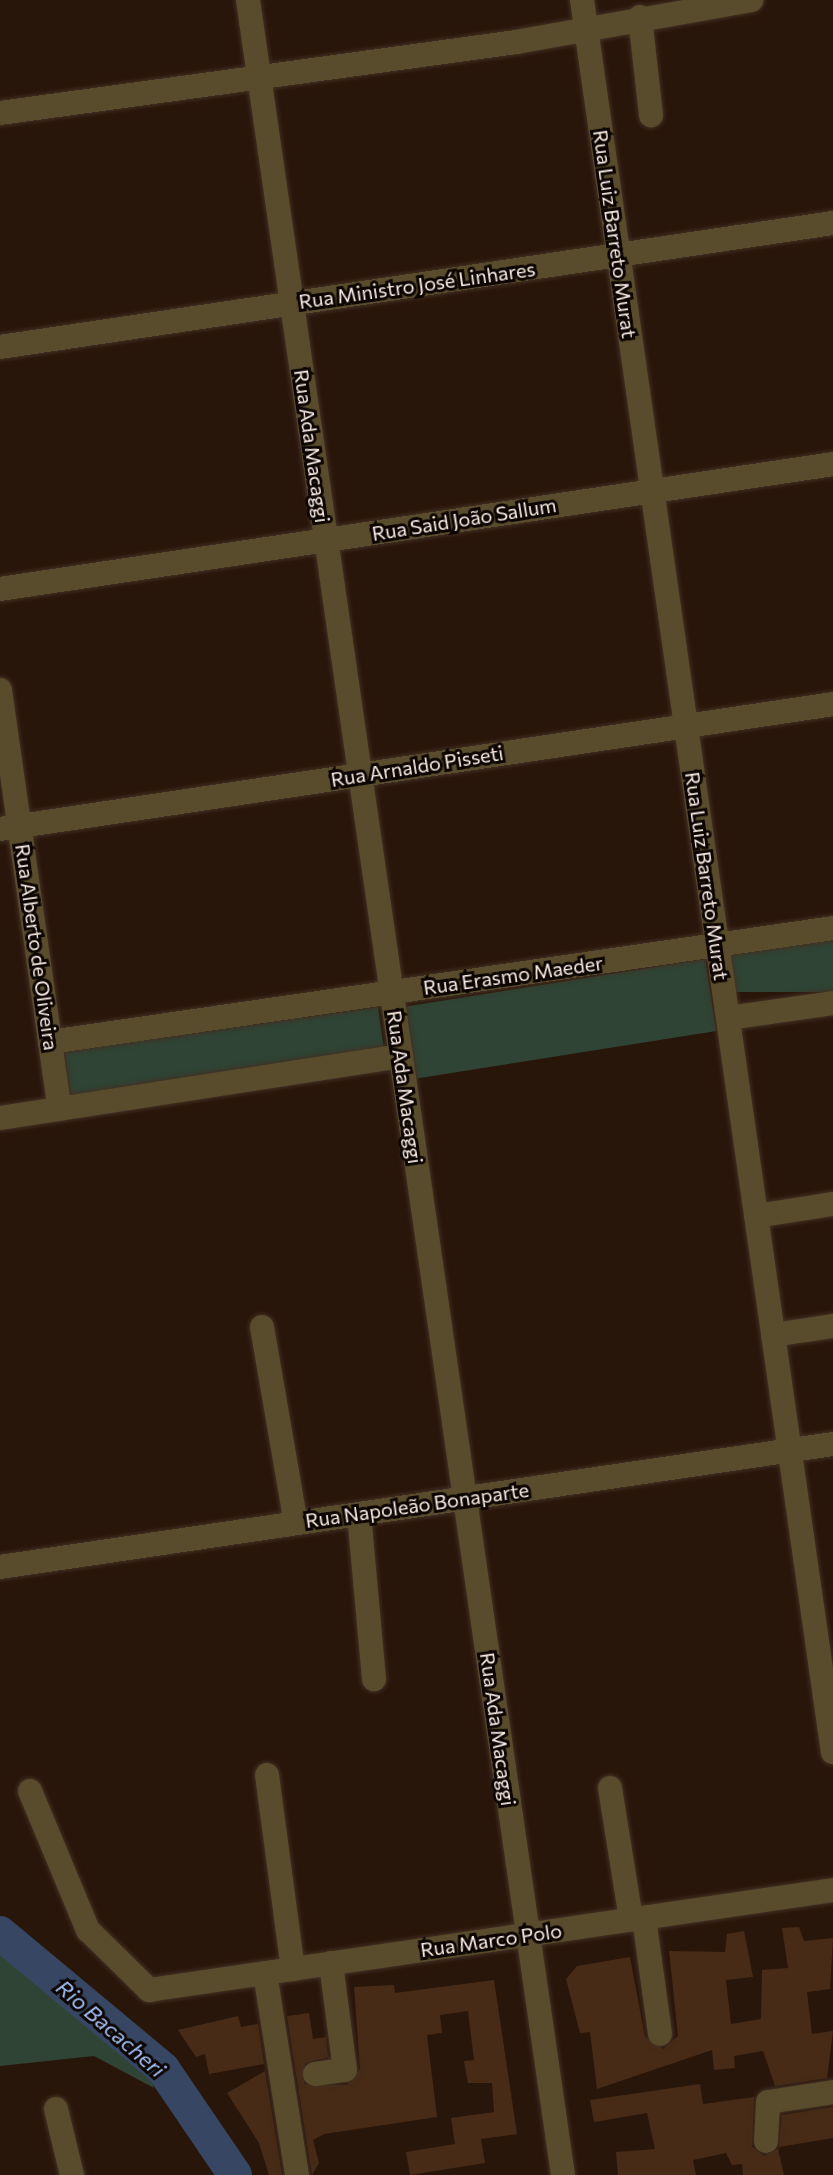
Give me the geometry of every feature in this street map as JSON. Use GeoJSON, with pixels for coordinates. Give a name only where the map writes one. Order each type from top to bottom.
{"type":"FeatureCollection","features":[{"type":"Feature","properties":{"kind":"street","name":"Rua Ada Macaggi"},"geometry":{"type":"LineString","coordinates":[[248,0],[563,2175]]}},
{"type":"Feature","properties":{"kind":"street","name":"Rua Luiz Barreto Murat"},"geometry":{"type":"LineString","coordinates":[[582,0],[833,1752]]}},
{"type":"Feature","properties":{"kind":"street"},"geometry":{"type":"LineString","coordinates":[[0,113],[258,75],[341,53],[509,28],[585,25],[751,0]]}},
{"type":"Feature","properties":{"kind":"street"},"geometry":{"type":"LineString","coordinates":[[640,17],[651,115]]}},
{"type":"Feature","properties":{"kind":"street","name":"Rua Ministro José Linhares"},"geometry":{"type":"LineString","coordinates":[[0,347],[833,223]]}},
{"type":"Feature","properties":{"kind":"street","name":"Rua Said João Sallum"},"geometry":{"type":"LineString","coordinates":[[0,589],[833,464]]}},
{"type":"Feature","properties":{"kind":"street","name":"Rua Alberto de Oliveira"},"geometry":{"type":"LineString","coordinates":[[0,690],[10,828],[60,1109]]}},
{"type":"Feature","properties":{"kind":"street","name":"Rua Arnaldo Pisseti"},"geometry":{"type":"LineString","coordinates":[[10,828],[833,704]]}},
{"type":"Feature","properties":{"kind":"street","name":"Rua Erasmo Maeder"},"geometry":{"type":"LineString","coordinates":[[50,1042],[833,928]]}},
{"type":"Feature","properties":{"kind":"street"},"geometry":{"type":"LineString","coordinates":[[728,1018],[833,1003]]}},
{"type":"Feature","properties":{"kind":"street"},"geometry":{"type":"LineString","coordinates":[[0,1118],[401,1056]]}},
{"type":"Feature","properties":{"kind":"street"},"geometry":{"type":"LineString","coordinates":[[756,1216],[833,1204]]}},
{"type":"Feature","properties":{"kind":"street"},"geometry":{"type":"LineString","coordinates":[[773,1335],[833,1326]]}},
{"type":"Feature","properties":{"kind":"street"},"geometry":{"type":"LineString","coordinates":[[262,1327],[296,1523]]}},
{"type":"Feature","properties":{"kind":"street","name":"Rua Napoleão Bonaparte"},"geometry":{"type":"LineString","coordinates":[[0,1567],[833,1444]]}},
{"type":"Feature","properties":{"kind":"street"},"geometry":{"type":"LineString","coordinates":[[359,1514],[374,1679]]}},
{"type":"Feature","properties":{"kind":"street"},"geometry":{"type":"LineString","coordinates":[[267,1775],[293,1969]]}},
{"type":"Feature","properties":{"kind":"street"},"geometry":{"type":"LineString","coordinates":[[610,1788],[660,2034]]}},
{"type":"Feature","properties":{"kind":"street","name":"Rua Marco Polo"},"geometry":{"type":"LineString","coordinates":[[30,1791],[88,1930],[149,1990],[833,1890]]}},
{"type":"Feature","properties":{"kind":"street"},"geometry":{"type":"LineString","coordinates":[[315,2074],[345,2070],[331,1963]]}},
{"type":"Feature","properties":{"kind":"street"},"geometry":{"type":"LineString","coordinates":[[265,1973],[297,2175]]}},
{"type":"Feature","properties":{"kind":"street"},"geometry":{"type":"LineString","coordinates":[[766,2141],[768,2102],[833,2092]]}},
{"type":"Feature","properties":{"kind":"street"},"geometry":{"type":"LineString","coordinates":[[56,2109],[72,2175]]}},
{"type":"Feature","properties":{"kind":"green space"},"geometry":{"type":"Polygon","coordinates":[[[731,941],[833,941],[833,992],[731,992],[731,941]]]}},
{"type":"Feature","properties":{"kind":"green space"},"geometry":{"type":"Polygon","coordinates":[[[705,959],[716,1031],[415,1079],[404,1007],[705,959]]]}},
{"type":"Feature","properties":{"kind":"green space"},"geometry":{"type":"Polygon","coordinates":[[[378,1007],[384,1051],[70,1095],[64,1051],[378,1007]]]}},
{"type":"Feature","properties":{"kind":"green space"},"geometry":{"type":"Polygon","coordinates":[[[0,1944],[147,2063],[154,2088],[94,2056],[0,2066],[0,1944]]]}},
{"type":"Feature","properties":{"kind":"building"},"geometry":{"type":"Polygon","coordinates":[[[799,1927],[804,1941],[833,1938],[830,1989],[807,1992],[812,2034],[833,2031],[827,2078],[775,2086],[763,2051],[734,2056],[735,2068],[714,2070],[712,2050],[597,2089],[590,2032],[580,2033],[566,1979],[577,1966],[630,1957],[645,2037],[663,2049],[678,2036],[669,1951],[725,1952],[727,1934],[744,1931],[753,1977],[726,1980],[731,2024],[761,2019],[762,1970],[788,1968],[782,1928],[799,1927]]]}},
{"type":"Feature","properties":{"kind":"building"},"geometry":{"type":"Polygon","coordinates":[[[494,1980],[517,2134],[481,2139],[485,2163],[410,2175],[406,2152],[455,2144],[451,2118],[494,2112],[492,2083],[468,2083],[464,2061],[474,2060],[468,2011],[440,2015],[442,2033],[427,2035],[437,2117],[324,2134],[313,2140],[319,2163],[312,2175],[287,2016],[309,2013],[313,2039],[326,2037],[328,2057],[305,2063],[304,2084],[347,2085],[360,2069],[354,1987],[394,1985],[395,1993],[494,1980]]]}},
{"type":"Feature","properties":{"kind":"building"},"geometry":{"type":"Polygon","coordinates":[[[238,2016],[241,2027],[258,2024],[264,2064],[209,2074],[205,2054],[196,2057],[178,2030],[238,2016]]]}},
{"type":"Feature","properties":{"kind":"building"},"geometry":{"type":"Polygon","coordinates":[[[265,2071],[282,2175],[269,2175],[259,2143],[227,2093],[265,2071]]]}},
{"type":"Feature","properties":{"kind":"building"},"geometry":{"type":"Polygon","coordinates":[[[700,2084],[703,2104],[754,2097],[752,2147],[764,2156],[778,2149],[784,2175],[743,2175],[742,2164],[732,2165],[726,2153],[693,2160],[696,2175],[618,2175],[616,2152],[655,2149],[647,2113],[594,2122],[590,2100],[700,2084]]]}},
{"type":"Feature","properties":{"kind":"building"},"geometry":{"type":"Polygon","coordinates":[[[833,2107],[833,2138],[779,2147],[782,2115],[833,2107]]]}},
{"type":"Feature","properties":{"kind":"waterway","name":"Rio Bacacheri"},"geometry":{"type":"LineString","coordinates":[[0,1933],[163,2069],[235,2175]]}}]}
